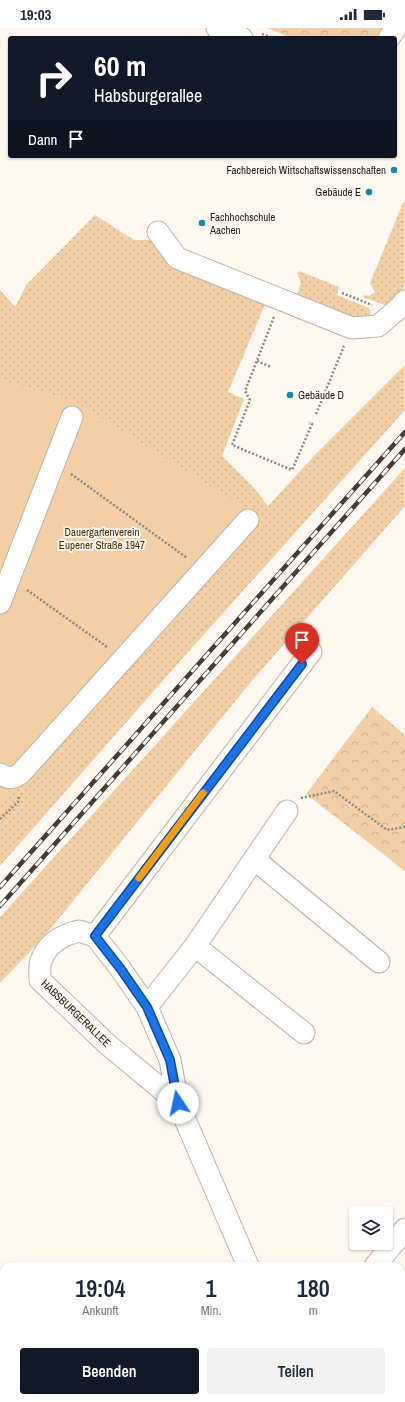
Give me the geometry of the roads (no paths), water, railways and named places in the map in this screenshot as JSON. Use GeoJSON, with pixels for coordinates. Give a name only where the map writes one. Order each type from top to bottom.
{"type":"FeatureCollection","features":[{"type":"Feature","properties":{"kind":"street"},"geometry":{"type":"LineString","coordinates":[[217,28],[237,36]]}},
{"type":"Feature","properties":{"kind":"street"},"geometry":{"type":"LineString","coordinates":[[158,232],[177,258],[352,328],[378,326],[399,307]]}},
{"type":"Feature","properties":{"kind":"street"},"geometry":{"type":"LineString","coordinates":[[0,603],[72,417]]}},
{"type":"Feature","properties":{"kind":"street"},"geometry":{"type":"LineString","coordinates":[[0,774],[6,778],[15,778],[21,773],[248,520]]}},
{"type":"Feature","properties":{"kind":"street"},"geometry":{"type":"LineString","coordinates":[[95,936],[311,652]]}},
{"type":"Feature","properties":{"kind":"street"},"geometry":{"type":"LineString","coordinates":[[147,1007],[195,946],[287,811]]}},
{"type":"Feature","properties":{"kind":"street"},"geometry":{"type":"LineString","coordinates":[[254,859],[379,962]]}},
{"type":"Feature","properties":{"kind":"street","name":"HABSBURGERALLEE"},"geometry":{"type":"LineString","coordinates":[[178,1103],[107,1044],[40,980],[40,962],[51,943],[65,934],[79,931],[95,936],[120,968],[147,1007],[170,1060],[178,1103],[246,1262]]}},
{"type":"Feature","properties":{"kind":"street"},"geometry":{"type":"LineString","coordinates":[[195,946],[304,1033]]}},
{"type":"Feature","properties":{"kind":"street"},"geometry":{"type":"LineString","coordinates":[[378,1262],[405,1229]]}},
{"type":"Feature","properties":{"kind":"railway"},"geometry":{"type":"LineString","coordinates":[[0,887],[405,432]]}},
{"type":"Feature","properties":{"kind":"railway"},"geometry":{"type":"LineString","coordinates":[[0,906],[405,449]]}},
{"type":"Feature","properties":{"kind":"place","name":"Fachbereich Wirtschaftswissenschaften"},"geometry":{"type":"Point","coordinates":[394,170]}},
{"type":"Feature","properties":{"kind":"place","name":"Gebäude E"},"geometry":{"type":"Point","coordinates":[369,192]}},
{"type":"Feature","properties":{"kind":"place","name":"Fachhochschule Aachen"},"geometry":{"type":"Point","coordinates":[202,223]}},
{"type":"Feature","properties":{"kind":"place","name":"Gebäude D"},"geometry":{"type":"Point","coordinates":[290,395]}},
{"type":"Feature","properties":{"kind":"park label","name":"Dauergartenverein Eupener Straße 1947"},"geometry":{"type":"Point","coordinates":[102,538]}}]}
